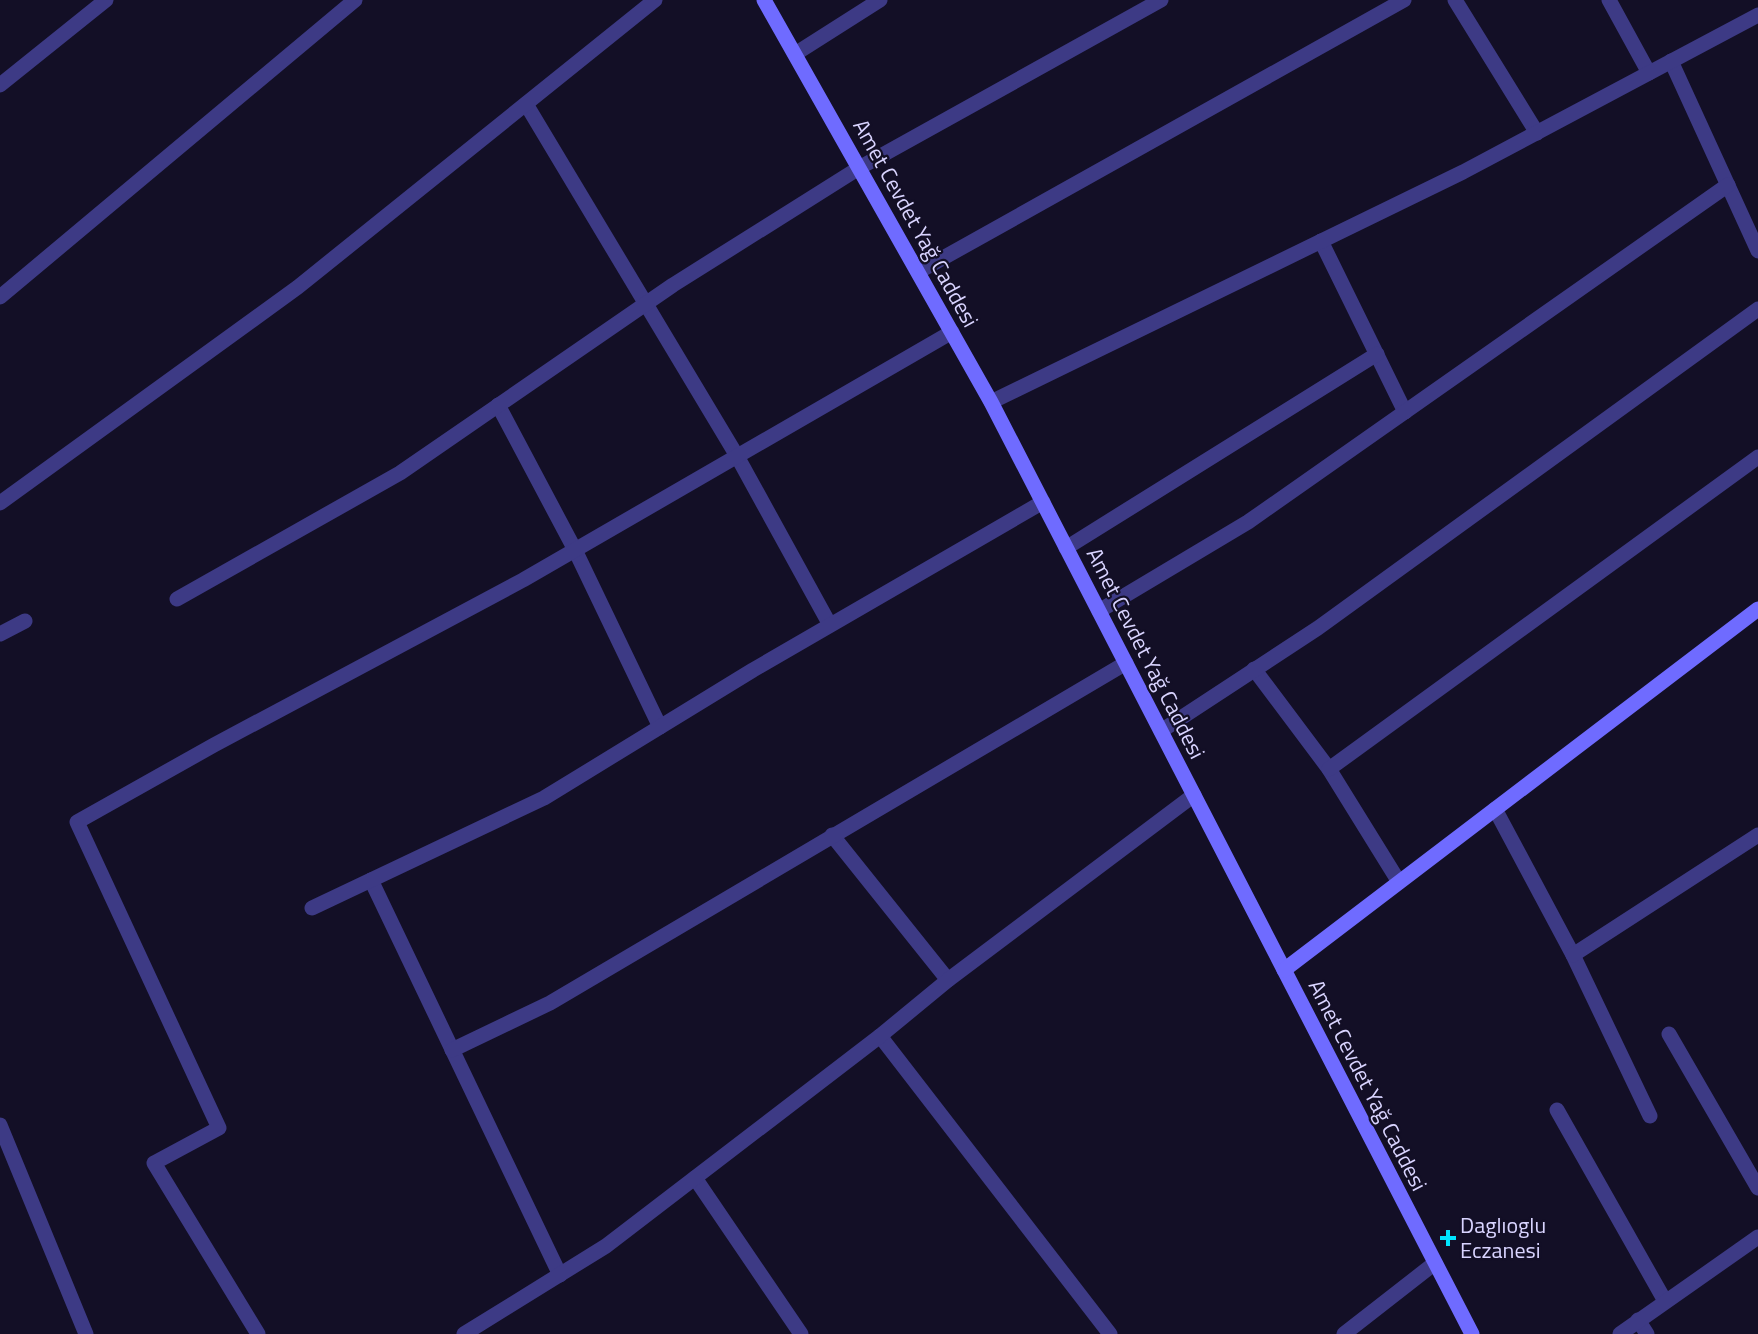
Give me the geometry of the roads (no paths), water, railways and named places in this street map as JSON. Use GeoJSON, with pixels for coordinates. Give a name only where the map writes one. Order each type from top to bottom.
{"type":"FeatureCollection","features":[{"type":"Feature","properties":{"kind":"main road","name":"Amet Cevdet Yağ Caddesi"},"geometry":{"type":"LineString","coordinates":[[764,0],[991,402],[1472,1334]]}},
{"type":"Feature","properties":{"kind":"main road"},"geometry":{"type":"LineString","coordinates":[[1284,970],[1758,609]]}},
{"type":"Feature","properties":{"kind":"street"},"geometry":{"type":"LineString","coordinates":[[0,85],[106,0]]}},
{"type":"Feature","properties":{"kind":"street"},"geometry":{"type":"LineString","coordinates":[[0,297],[355,0]]}},
{"type":"Feature","properties":{"kind":"street"},"geometry":{"type":"LineString","coordinates":[[0,503],[298,287],[655,0]]}},
{"type":"Feature","properties":{"kind":"street"},"geometry":{"type":"LineString","coordinates":[[795,54],[879,0]]}},
{"type":"Feature","properties":{"kind":"street"},"geometry":{"type":"LineString","coordinates":[[177,599],[400,473],[646,304],[859,168],[1161,0]]}},
{"type":"Feature","properties":{"kind":"street"},"geometry":{"type":"LineString","coordinates":[[1455,0],[1537,133]]}},
{"type":"Feature","properties":{"kind":"street"},"geometry":{"type":"LineString","coordinates":[[1609,0],[1649,73]]}},
{"type":"Feature","properties":{"kind":"street"},"geometry":{"type":"LineString","coordinates":[[918,272],[1400,1]]}},
{"type":"Feature","properties":{"kind":"street"},"geometry":{"type":"LineString","coordinates":[[991,402],[1463,172],[1758,15]]}},
{"type":"Feature","properties":{"kind":"street"},"geometry":{"type":"LineString","coordinates":[[1671,61],[1758,251]]}},
{"type":"Feature","properties":{"kind":"street"},"geometry":{"type":"LineString","coordinates":[[526,104],[737,456],[830,625]]}},
{"type":"Feature","properties":{"kind":"street"},"geometry":{"type":"LineString","coordinates":[[1099,611],[1248,522],[1728,185]]}},
{"type":"Feature","properties":{"kind":"street"},"geometry":{"type":"LineString","coordinates":[[1321,241],[1405,412]]}},
{"type":"Feature","properties":{"kind":"street"},"geometry":{"type":"LineString","coordinates":[[1161,731],[1318,628],[1758,309]]}},
{"type":"Feature","properties":{"kind":"street"},"geometry":{"type":"LineString","coordinates":[[258,1334],[154,1163],[219,1128],[77,822],[214,745],[513,586],[952,332]]}},
{"type":"Feature","properties":{"kind":"street"},"geometry":{"type":"LineString","coordinates":[[1066,548],[1377,354]]}},
{"type":"Feature","properties":{"kind":"street"},"geometry":{"type":"LineString","coordinates":[[498,405],[575,550],[660,727]]}},
{"type":"Feature","properties":{"kind":"street"},"geometry":{"type":"LineString","coordinates":[[1329,769],[1758,457]]}},
{"type":"Feature","properties":{"kind":"street"},"geometry":{"type":"LineString","coordinates":[[312,908],[544,798],[830,625],[1043,502]]}},
{"type":"Feature","properties":{"kind":"street"},"geometry":{"type":"LineString","coordinates":[[0,634],[25,621]]}},
{"type":"Feature","properties":{"kind":"street"},"geometry":{"type":"LineString","coordinates":[[452,1050],[550,1003],[1126,663]]}},
{"type":"Feature","properties":{"kind":"street"},"geometry":{"type":"LineString","coordinates":[[1254,669],[1329,769],[1399,882]]}},
{"type":"Feature","properties":{"kind":"street"},"geometry":{"type":"LineString","coordinates":[[475,1331],[606,1246],[880,1036],[948,980],[1194,795]]}},
{"type":"Feature","properties":{"kind":"street"},"geometry":{"type":"LineString","coordinates":[[1495,809],[1573,955],[1650,1116]]}},
{"type":"Feature","properties":{"kind":"street"},"geometry":{"type":"LineString","coordinates":[[832,835],[948,980]]}},
{"type":"Feature","properties":{"kind":"street"},"geometry":{"type":"LineString","coordinates":[[1573,955],[1758,835]]}},
{"type":"Feature","properties":{"kind":"street"},"geometry":{"type":"LineString","coordinates":[[371,880],[560,1275]]}},
{"type":"Feature","properties":{"kind":"street"},"geometry":{"type":"LineString","coordinates":[[1669,1034],[1758,1188]]}},
{"type":"Feature","properties":{"kind":"street"},"geometry":{"type":"LineString","coordinates":[[880,1036],[1110,1334]]}},
{"type":"Feature","properties":{"kind":"street"},"geometry":{"type":"LineString","coordinates":[[1557,1110],[1665,1301]]}},
{"type":"Feature","properties":{"kind":"street"},"geometry":{"type":"LineString","coordinates":[[0,1125],[86,1334]]}},
{"type":"Feature","properties":{"kind":"street"},"geometry":{"type":"LineString","coordinates":[[695,1178],[801,1334]]}},
{"type":"Feature","properties":{"kind":"street"},"geometry":{"type":"LineString","coordinates":[[1620,1334],[1758,1237]]}},
{"type":"Feature","properties":{"kind":"street"},"geometry":{"type":"LineString","coordinates":[[1344,1334],[1435,1263]]}},
{"type":"Feature","properties":{"kind":"street"},"geometry":{"type":"LineString","coordinates":[[1638,1320],[1647,1334]]}},
{"type":"Feature","properties":{"kind":"place","name":"Daglıoglu Eczanesi"},"geometry":{"type":"Point","coordinates":[1448,1238]}}]}
